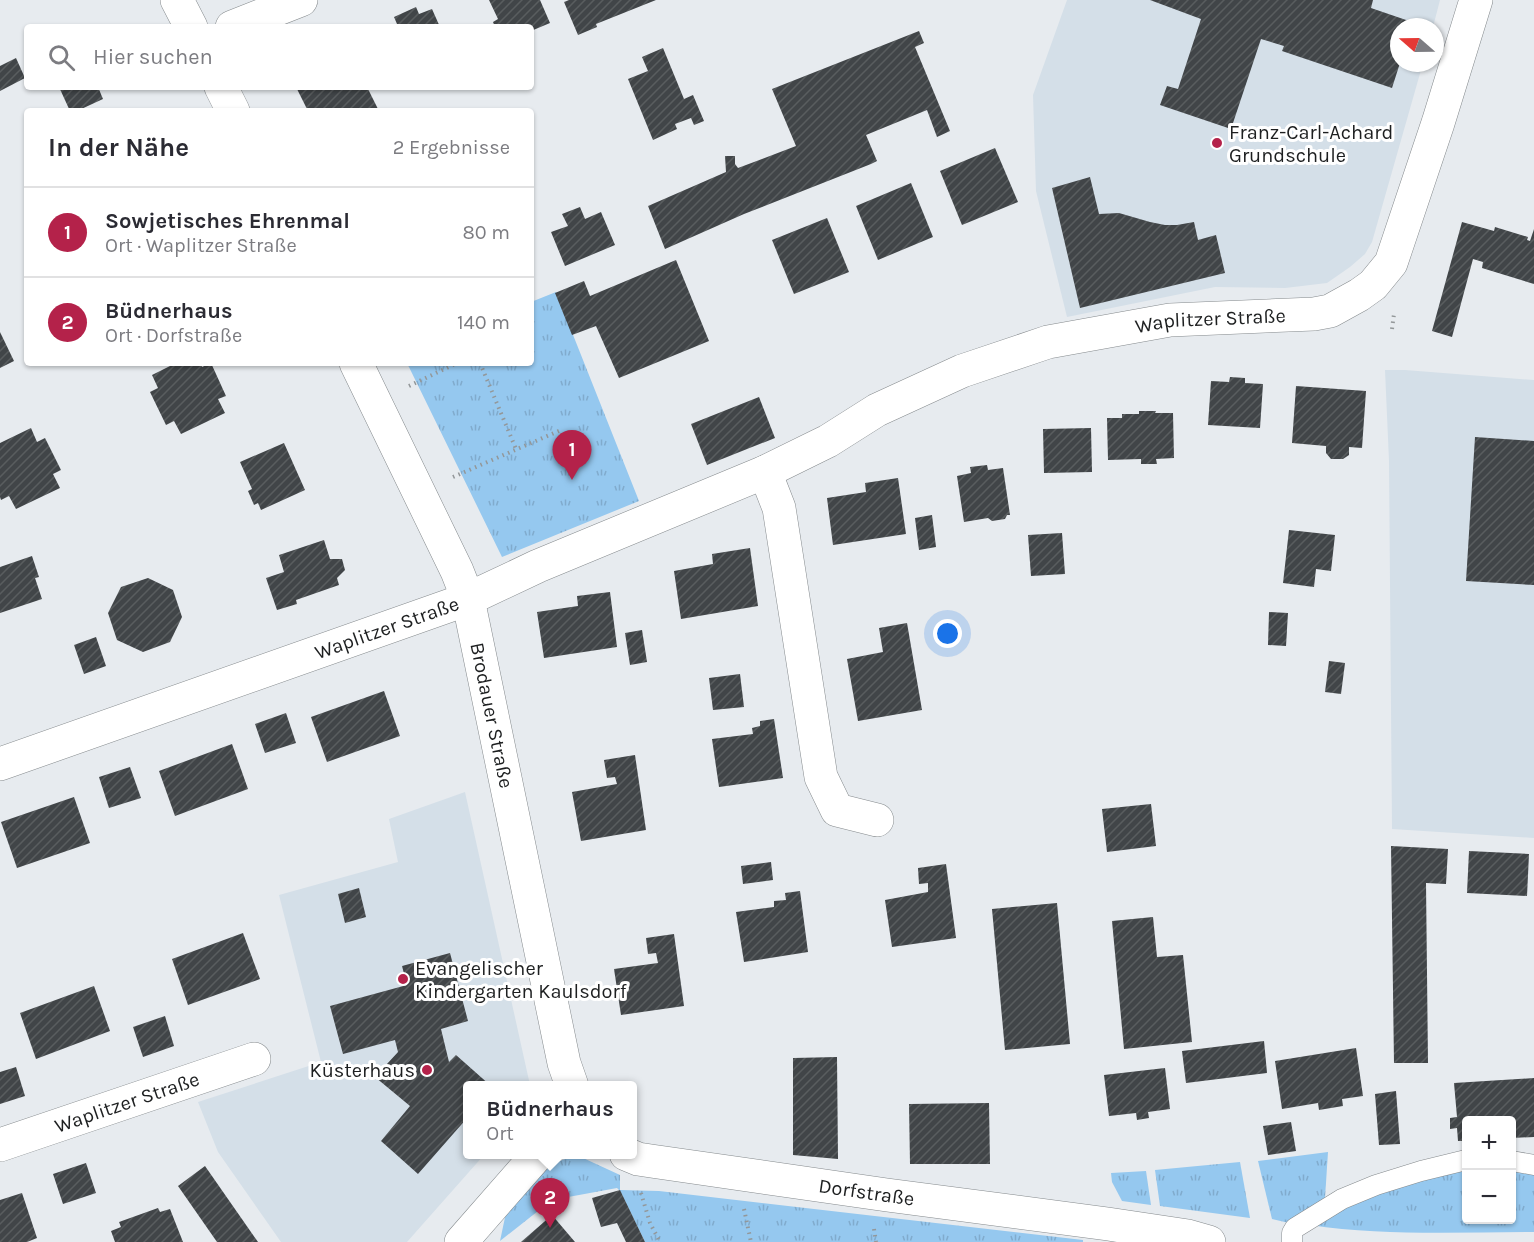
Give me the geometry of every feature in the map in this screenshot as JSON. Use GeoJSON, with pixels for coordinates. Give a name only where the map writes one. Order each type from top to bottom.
{"type":"FeatureCollection","features":[{"type":"Feature","properties":{"kind":"street"},"geometry":{"type":"LineString","coordinates":[[177,0],[189,24]]}},
{"type":"Feature","properties":{"kind":"street"},"geometry":{"type":"LineString","coordinates":[[240,24],[301,0]]}},
{"type":"Feature","properties":{"kind":"street","name":"Waplitzer Straße"},"geometry":{"type":"LineString","coordinates":[[0,764],[468,599],[538,566],[765,471],[828,441],[877,410],[962,371],[1048,342],[1170,320],[1314,314],[1330,311],[1373,285],[1391,263],[1476,0]]}},
{"type":"Feature","properties":{"kind":"street"},"geometry":{"type":"LineString","coordinates":[[222,90],[231,108]]}},
{"type":"Feature","properties":{"kind":"street","name":"Brodauer Straße"},"geometry":{"type":"LineString","coordinates":[[357,366],[452,561],[468,599],[561,1052],[570,1081]]}},
{"type":"Feature","properties":{"kind":"street"},"geometry":{"type":"LineString","coordinates":[[765,471],[779,508],[821,777],[837,810],[877,820]]}},
{"type":"Feature","properties":{"kind":"street","name":"Waplitzer Straße"},"geometry":{"type":"LineString","coordinates":[[0,1145],[254,1059]]}},
{"type":"Feature","properties":{"kind":"street"},"geometry":{"type":"LineString","coordinates":[[461,1242],[534,1159]]}},
{"type":"Feature","properties":{"kind":"street","name":"Dorfstraße"},"geometry":{"type":"LineString","coordinates":[[637,1159],[852,1190],[1110,1233],[1188,1236],[1209,1242]]}},
{"type":"Feature","properties":{"kind":"lane"},"geometry":{"type":"LineString","coordinates":[[1292,1242],[1292,1233],[1295,1228],[1342,1199],[1376,1185],[1462,1161]]}},
{"type":"Feature","properties":{"kind":"lane"},"geometry":{"type":"LineString","coordinates":[[1516,1162],[1534,1165]]}},
{"type":"Feature","properties":{"kind":"path"},"geometry":{"type":"LineString","coordinates":[[409,386],[452,366]]}},
{"type":"Feature","properties":{"kind":"path"},"geometry":{"type":"LineString","coordinates":[[481,366],[516,449]]}},
{"type":"Feature","properties":{"kind":"path"},"geometry":{"type":"LineString","coordinates":[[453,477],[561,430]]}},
{"type":"Feature","properties":{"kind":"path"},"geometry":{"type":"LineString","coordinates":[[744,1208],[751,1242]]}},
{"type":"Feature","properties":{"kind":"path"},"geometry":{"type":"LineString","coordinates":[[646,1209],[660,1242]]}},
{"type":"Feature","properties":{"kind":"shaded area","name":"Franz-Carl-Achard Grundschule"},"geometry":{"type":"Polygon","coordinates":[[[1067,0],[1440,0],[1435,18],[1390,18],[1390,72],[1420,72],[1372,242],[1365,254],[1327,283],[1285,288],[1215,287],[1067,317],[1036,191],[1033,95],[1067,0]]]}},
{"type":"Feature","properties":{"kind":"shaded area"},"geometry":{"type":"Polygon","coordinates":[[[1385,370],[1534,380],[1534,838],[1392,829],[1389,461],[1385,370]]]}},
{"type":"Feature","properties":{"kind":"shaded area","name":"Evangelischer Kindergarten Kaulsdorf"},"geometry":{"type":"Polygon","coordinates":[[[465,792],[529,1081],[463,1081],[463,1159],[480,1159],[407,1242],[281,1242],[218,1152],[198,1102],[321,1062],[279,895],[398,862],[389,819],[465,792]]]}},
{"type":"Feature","properties":{"kind":"green space"},"geometry":{"type":"Polygon","coordinates":[[[556,292],[639,501],[502,557],[408,366],[534,366],[534,301],[556,292]]]}},
{"type":"Feature","properties":{"kind":"green space"},"geometry":{"type":"Polygon","coordinates":[[[1328,1152],[1325,1198],[1289,1223],[1272,1219],[1258,1161],[1328,1152]]]}},
{"type":"Feature","properties":{"kind":"green space"},"geometry":{"type":"Polygon","coordinates":[[[565,1159],[585,1159],[620,1175],[620,1190],[659,1191],[1083,1240],[1083,1242],[645,1242],[617,1188],[552,1200],[500,1241],[507,1208],[554,1163],[565,1159]]]}},
{"type":"Feature","properties":{"kind":"green space"},"geometry":{"type":"Polygon","coordinates":[[[1240,1162],[1250,1218],[1160,1206],[1155,1170],[1240,1162]]]}},
{"type":"Feature","properties":{"kind":"green space"},"geometry":{"type":"Polygon","coordinates":[[[1462,1170],[1462,1224],[1516,1224],[1516,1170],[1534,1173],[1534,1232],[1393,1232],[1310,1225],[1370,1194],[1462,1170]]]}},
{"type":"Feature","properties":{"kind":"green space"},"geometry":{"type":"Polygon","coordinates":[[[1146,1171],[1151,1205],[1122,1201],[1112,1182],[1111,1173],[1146,1171]]]}},
{"type":"Feature","properties":{"kind":"building"},"geometry":{"type":"Polygon","coordinates":[[[489,0],[540,0],[550,23],[534,30],[534,24],[494,24],[493,22],[498,19],[489,0]]]}},
{"type":"Feature","properties":{"kind":"building"},"geometry":{"type":"Polygon","coordinates":[[[569,0],[656,0],[596,24],[597,27],[578,35],[564,2],[569,0]]]}},
{"type":"Feature","properties":{"kind":"building"},"geometry":{"type":"Polygon","coordinates":[[[1150,0],[1373,0],[1371,8],[1400,18],[1390,18],[1390,72],[1397,72],[1392,88],[1282,51],[1284,46],[1261,39],[1231,129],[1160,105],[1167,86],[1178,89],[1201,19],[1150,0]]]}},
{"type":"Feature","properties":{"kind":"building"},"geometry":{"type":"Polygon","coordinates":[[[416,7],[419,14],[432,9],[439,24],[397,24],[394,17],[416,7]]]}},
{"type":"Feature","properties":{"kind":"building"},"geometry":{"type":"Polygon","coordinates":[[[919,31],[924,43],[915,47],[950,131],[937,137],[927,110],[866,135],[877,161],[744,214],[665,249],[648,206],[726,172],[725,156],[735,156],[735,164],[738,168],[796,146],[772,89],[919,31]]]}},
{"type":"Feature","properties":{"kind":"building"},"geometry":{"type":"Polygon","coordinates":[[[663,48],[684,99],[693,95],[704,121],[694,125],[691,118],[675,124],[677,129],[653,140],[628,79],[648,71],[642,57],[663,48]]]}},
{"type":"Feature","properties":{"kind":"building"},"geometry":{"type":"Polygon","coordinates":[[[16,58],[24,79],[0,91],[0,66],[16,58]]]}},
{"type":"Feature","properties":{"kind":"building"},"geometry":{"type":"Polygon","coordinates":[[[60,90],[99,90],[103,99],[84,108],[69,108],[60,90]]]}},
{"type":"Feature","properties":{"kind":"building"},"geometry":{"type":"Polygon","coordinates":[[[298,90],[368,90],[378,108],[306,108],[298,90]]]}},
{"type":"Feature","properties":{"kind":"building"},"geometry":{"type":"Polygon","coordinates":[[[995,148],[1018,202],[962,225],[940,171],[995,148]]]}},
{"type":"Feature","properties":{"kind":"building"},"geometry":{"type":"Polygon","coordinates":[[[1090,177],[1099,214],[1119,213],[1165,225],[1194,222],[1198,240],[1216,235],[1225,273],[1080,308],[1052,188],[1090,177]]]}},
{"type":"Feature","properties":{"kind":"building"},"geometry":{"type":"Polygon","coordinates":[[[911,183],[933,237],[878,260],[856,206],[911,183]]]}},
{"type":"Feature","properties":{"kind":"building"},"geometry":{"type":"Polygon","coordinates":[[[580,207],[585,219],[601,212],[615,245],[565,266],[551,232],[568,226],[562,214],[580,207]]]}},
{"type":"Feature","properties":{"kind":"building"},"geometry":{"type":"Polygon","coordinates":[[[827,218],[849,272],[794,294],[772,240],[827,218]]]}},
{"type":"Feature","properties":{"kind":"building"},"geometry":{"type":"Polygon","coordinates":[[[1462,222],[1494,231],[1495,227],[1528,237],[1527,240],[1530,241],[1534,229],[1534,284],[1482,268],[1483,262],[1473,259],[1452,337],[1432,331],[1462,222]]]}},
{"type":"Feature","properties":{"kind":"building"},"geometry":{"type":"Polygon","coordinates":[[[676,260],[709,341],[619,378],[596,326],[572,335],[555,293],[584,281],[590,296],[676,260]]]}},
{"type":"Feature","properties":{"kind":"building"},"geometry":{"type":"Polygon","coordinates":[[[0,332],[14,361],[0,368],[0,332]]]}},
{"type":"Feature","properties":{"kind":"building"},"geometry":{"type":"Polygon","coordinates":[[[170,366],[212,366],[226,396],[218,399],[225,413],[181,434],[174,421],[166,425],[150,392],[158,388],[152,375],[170,366]]]}},
{"type":"Feature","properties":{"kind":"building"},"geometry":{"type":"Polygon","coordinates":[[[1230,377],[1245,378],[1245,383],[1263,384],[1260,428],[1208,425],[1211,381],[1229,382],[1230,377]]]}},
{"type":"Feature","properties":{"kind":"building"},"geometry":{"type":"Polygon","coordinates":[[[1296,386],[1366,391],[1362,448],[1349,447],[1349,455],[1343,459],[1331,459],[1326,453],[1326,446],[1292,443],[1296,386]]]}},
{"type":"Feature","properties":{"kind":"building"},"geometry":{"type":"Polygon","coordinates":[[[759,397],[775,438],[707,465],[691,424],[759,397]]]}},
{"type":"Feature","properties":{"kind":"building"},"geometry":{"type":"Polygon","coordinates":[[[1139,411],[1173,413],[1174,458],[1156,459],[1157,464],[1141,464],[1141,459],[1108,460],[1107,418],[1122,418],[1122,414],[1139,414],[1139,411]]]}},
{"type":"Feature","properties":{"kind":"building"},"geometry":{"type":"Polygon","coordinates":[[[31,428],[37,442],[45,438],[61,470],[53,474],[60,488],[16,509],[9,496],[1,500],[0,497],[0,443],[31,428]]]}},
{"type":"Feature","properties":{"kind":"building"},"geometry":{"type":"Polygon","coordinates":[[[1091,428],[1092,472],[1044,473],[1043,429],[1091,428]]]}},
{"type":"Feature","properties":{"kind":"building"},"geometry":{"type":"Polygon","coordinates":[[[1475,437],[1534,441],[1534,585],[1466,581],[1475,437]]]}},
{"type":"Feature","properties":{"kind":"building"},"geometry":{"type":"Polygon","coordinates":[[[284,443],[305,490],[261,510],[258,503],[254,505],[248,491],[252,489],[240,462],[284,443]]]}},
{"type":"Feature","properties":{"kind":"building"},"geometry":{"type":"Polygon","coordinates":[[[987,465],[988,470],[1003,468],[1010,515],[1007,515],[1005,519],[992,521],[988,518],[964,522],[957,476],[971,473],[970,467],[987,465]]]}},
{"type":"Feature","properties":{"kind":"building"},"geometry":{"type":"Polygon","coordinates":[[[898,478],[906,534],[833,545],[827,498],[866,492],[865,483],[898,478]]]}},
{"type":"Feature","properties":{"kind":"building"},"geometry":{"type":"Polygon","coordinates":[[[932,515],[936,547],[919,550],[915,518],[932,515]]]}},
{"type":"Feature","properties":{"kind":"building"},"geometry":{"type":"Polygon","coordinates":[[[1289,530],[1335,535],[1331,571],[1316,569],[1314,587],[1283,583],[1289,530]]]}},
{"type":"Feature","properties":{"kind":"building"},"geometry":{"type":"Polygon","coordinates":[[[1062,533],[1065,574],[1031,576],[1028,535],[1062,533]]]}},
{"type":"Feature","properties":{"kind":"building"},"geometry":{"type":"Polygon","coordinates":[[[324,540],[330,559],[342,559],[345,570],[337,578],[339,585],[296,600],[297,604],[277,610],[266,578],[284,572],[279,555],[324,540]]]}},
{"type":"Feature","properties":{"kind":"building"},"geometry":{"type":"Polygon","coordinates":[[[750,548],[758,606],[681,619],[674,571],[713,564],[712,554],[750,548]]]}},
{"type":"Feature","properties":{"kind":"building"},"geometry":{"type":"Polygon","coordinates":[[[32,556],[39,577],[35,578],[42,599],[0,613],[0,567],[32,556]]]}},
{"type":"Feature","properties":{"kind":"building"},"geometry":{"type":"Polygon","coordinates":[[[148,578],[173,590],[182,617],[170,642],[143,652],[117,640],[108,613],[121,587],[148,578]]]}},
{"type":"Feature","properties":{"kind":"building"},"geometry":{"type":"Polygon","coordinates":[[[610,592],[617,647],[544,658],[537,612],[578,606],[577,596],[610,592]]]}},
{"type":"Feature","properties":{"kind":"building"},"geometry":{"type":"Polygon","coordinates":[[[1269,612],[1288,613],[1286,646],[1268,645],[1269,612]]]}},
{"type":"Feature","properties":{"kind":"building"},"geometry":{"type":"Polygon","coordinates":[[[907,623],[922,710],[858,721],[847,659],[883,652],[879,628],[907,623]]]}},
{"type":"Feature","properties":{"kind":"building"},"geometry":{"type":"Polygon","coordinates":[[[642,630],[647,662],[630,665],[625,633],[642,630]]]}},
{"type":"Feature","properties":{"kind":"building"},"geometry":{"type":"Polygon","coordinates":[[[96,637],[106,666],[84,674],[74,645],[96,637]]]}},
{"type":"Feature","properties":{"kind":"building"},"geometry":{"type":"Polygon","coordinates":[[[1329,661],[1345,663],[1341,694],[1325,692],[1329,661]]]}},
{"type":"Feature","properties":{"kind":"building"},"geometry":{"type":"Polygon","coordinates":[[[740,674],[744,707],[713,710],[709,678],[740,674]]]}},
{"type":"Feature","properties":{"kind":"building"},"geometry":{"type":"Polygon","coordinates":[[[384,691],[400,736],[327,762],[311,717],[384,691]]]}},
{"type":"Feature","properties":{"kind":"building"},"geometry":{"type":"Polygon","coordinates":[[[286,713],[296,743],[265,753],[255,724],[286,713]]]}},
{"type":"Feature","properties":{"kind":"building"},"geometry":{"type":"Polygon","coordinates":[[[774,719],[783,778],[719,787],[712,739],[753,734],[752,728],[760,726],[760,721],[774,719]]]}},
{"type":"Feature","properties":{"kind":"building"},"geometry":{"type":"Polygon","coordinates":[[[232,744],[248,789],[175,816],[159,771],[232,744]]]}},
{"type":"Feature","properties":{"kind":"building"},"geometry":{"type":"Polygon","coordinates":[[[635,755],[646,830],[581,841],[572,792],[617,784],[615,777],[607,778],[604,760],[635,755]]]}},
{"type":"Feature","properties":{"kind":"building"},"geometry":{"type":"Polygon","coordinates":[[[130,767],[141,798],[109,808],[99,777],[130,767]]]}},
{"type":"Feature","properties":{"kind":"building"},"geometry":{"type":"Polygon","coordinates":[[[74,797],[90,843],[17,868],[1,822],[74,797]]]}},
{"type":"Feature","properties":{"kind":"building"},"geometry":{"type":"Polygon","coordinates":[[[1151,804],[1156,846],[1107,852],[1102,809],[1151,804]]]}},
{"type":"Feature","properties":{"kind":"building"},"geometry":{"type":"Polygon","coordinates":[[[1391,846],[1448,849],[1446,884],[1426,883],[1428,1063],[1394,1063],[1391,846]]]}},
{"type":"Feature","properties":{"kind":"building"},"geometry":{"type":"Polygon","coordinates":[[[1469,851],[1529,854],[1527,896],[1467,893],[1469,851]]]}},
{"type":"Feature","properties":{"kind":"building"},"geometry":{"type":"Polygon","coordinates":[[[771,862],[773,880],[743,884],[741,866],[771,862]]]}},
{"type":"Feature","properties":{"kind":"building"},"geometry":{"type":"Polygon","coordinates":[[[946,864],[956,938],[892,947],[885,900],[928,892],[928,883],[919,884],[918,868],[946,864]]]}},
{"type":"Feature","properties":{"kind":"building"},"geometry":{"type":"Polygon","coordinates":[[[359,888],[366,917],[345,923],[338,894],[359,888]]]}},
{"type":"Feature","properties":{"kind":"building"},"geometry":{"type":"Polygon","coordinates":[[[800,891],[808,952],[744,962],[736,912],[774,907],[774,901],[786,900],[785,893],[800,891]]]}},
{"type":"Feature","properties":{"kind":"building"},"geometry":{"type":"Polygon","coordinates":[[[1057,903],[1070,1044],[1005,1050],[992,909],[1057,903]]]}},
{"type":"Feature","properties":{"kind":"building"},"geometry":{"type":"Polygon","coordinates":[[[1153,917],[1157,957],[1183,955],[1192,1042],[1124,1049],[1112,921],[1153,917]]]}},
{"type":"Feature","properties":{"kind":"building"},"geometry":{"type":"Polygon","coordinates":[[[243,933],[260,979],[188,1005],[172,959],[243,933]]]}},
{"type":"Feature","properties":{"kind":"building"},"geometry":{"type":"Polygon","coordinates":[[[674,934],[684,1006],[621,1015],[614,969],[658,963],[656,953],[648,954],[646,938],[674,934]]]}},
{"type":"Feature","properties":{"kind":"building","name":"Küsterhaus"},"geometry":{"type":"Polygon","coordinates":[[[450,953],[468,1021],[441,1029],[449,1062],[456,1055],[485,1081],[463,1081],[463,1123],[418,1174],[381,1141],[410,1106],[375,1077],[398,1052],[395,1040],[343,1054],[330,1006],[407,985],[402,966],[450,953]]]}},
{"type":"Feature","properties":{"kind":"building"},"geometry":{"type":"Polygon","coordinates":[[[94,986],[110,1031],[36,1059],[20,1013],[94,986]]]}},
{"type":"Feature","properties":{"kind":"building"},"geometry":{"type":"Polygon","coordinates":[[[165,1016],[174,1046],[143,1057],[133,1027],[165,1016]]]}},
{"type":"Feature","properties":{"kind":"building"},"geometry":{"type":"Polygon","coordinates":[[[1264,1041],[1267,1073],[1186,1083],[1182,1051],[1264,1041]]]}},
{"type":"Feature","properties":{"kind":"building"},"geometry":{"type":"Polygon","coordinates":[[[1356,1048],[1363,1096],[1342,1099],[1343,1106],[1319,1110],[1318,1103],[1282,1109],[1275,1061],[1356,1048]]]}},
{"type":"Feature","properties":{"kind":"building"},"geometry":{"type":"Polygon","coordinates":[[[837,1057],[838,1159],[793,1155],[793,1058],[837,1057]]]}},
{"type":"Feature","properties":{"kind":"building"},"geometry":{"type":"Polygon","coordinates":[[[16,1067],[25,1096],[0,1104],[0,1072],[16,1067]]]}},
{"type":"Feature","properties":{"kind":"building"},"geometry":{"type":"Polygon","coordinates":[[[1165,1068],[1170,1109],[1148,1112],[1149,1118],[1137,1120],[1136,1113],[1109,1116],[1104,1075],[1165,1068]]]}},
{"type":"Feature","properties":{"kind":"building"},"geometry":{"type":"Polygon","coordinates":[[[1534,1078],[1534,1137],[1516,1138],[1516,1116],[1462,1116],[1462,1141],[1458,1141],[1457,1128],[1450,1129],[1450,1118],[1457,1117],[1454,1083],[1534,1078]]]}},
{"type":"Feature","properties":{"kind":"building"},"geometry":{"type":"Polygon","coordinates":[[[1396,1091],[1400,1144],[1379,1145],[1375,1094],[1396,1091]]]}},
{"type":"Feature","properties":{"kind":"building"},"geometry":{"type":"Polygon","coordinates":[[[989,1103],[990,1164],[910,1164],[909,1104],[989,1103]]]}},
{"type":"Feature","properties":{"kind":"building"},"geometry":{"type":"Polygon","coordinates":[[[1291,1122],[1296,1151],[1268,1155],[1263,1126],[1291,1122]]]}},
{"type":"Feature","properties":{"kind":"building"},"geometry":{"type":"Polygon","coordinates":[[[86,1163],[96,1193],[63,1204],[53,1174],[86,1163]]]}},
{"type":"Feature","properties":{"kind":"building"},"geometry":{"type":"Polygon","coordinates":[[[205,1166],[258,1242],[217,1242],[178,1186],[205,1166]]]}},
{"type":"Feature","properties":{"kind":"building"},"geometry":{"type":"Polygon","coordinates":[[[620,1190],[645,1242],[626,1242],[617,1223],[601,1227],[592,1198],[620,1190]]]}},
{"type":"Feature","properties":{"kind":"building"},"geometry":{"type":"Polygon","coordinates":[[[22,1193],[37,1238],[27,1242],[0,1242],[0,1200],[22,1193]]]}},
{"type":"Feature","properties":{"kind":"building"},"geometry":{"type":"Polygon","coordinates":[[[158,1208],[160,1212],[170,1209],[183,1242],[115,1242],[111,1231],[121,1227],[119,1222],[158,1208]]]}},
{"type":"Feature","properties":{"kind":"building"},"geometry":{"type":"Polygon","coordinates":[[[552,1215],[575,1242],[521,1242],[552,1215]]]}},
{"type":"Feature","properties":{"kind":"place","name":"Franz-Carl-Achard Grundschule"},"geometry":{"type":"Point","coordinates":[1217,143]}},
{"type":"Feature","properties":{"kind":"place","name":"Sowjetisches Ehrenmal"},"geometry":{"type":"Point","coordinates":[572,480]}},
{"type":"Feature","properties":{"kind":"place","name":"Evangelischer Kindergarten Kaulsdorf"},"geometry":{"type":"Point","coordinates":[403,979]}},
{"type":"Feature","properties":{"kind":"place","name":"Küsterhaus"},"geometry":{"type":"Point","coordinates":[427,1070]}},
{"type":"Feature","properties":{"kind":"place","name":"Büdnerhaus"},"geometry":{"type":"Point","coordinates":[550,1228]}}]}
